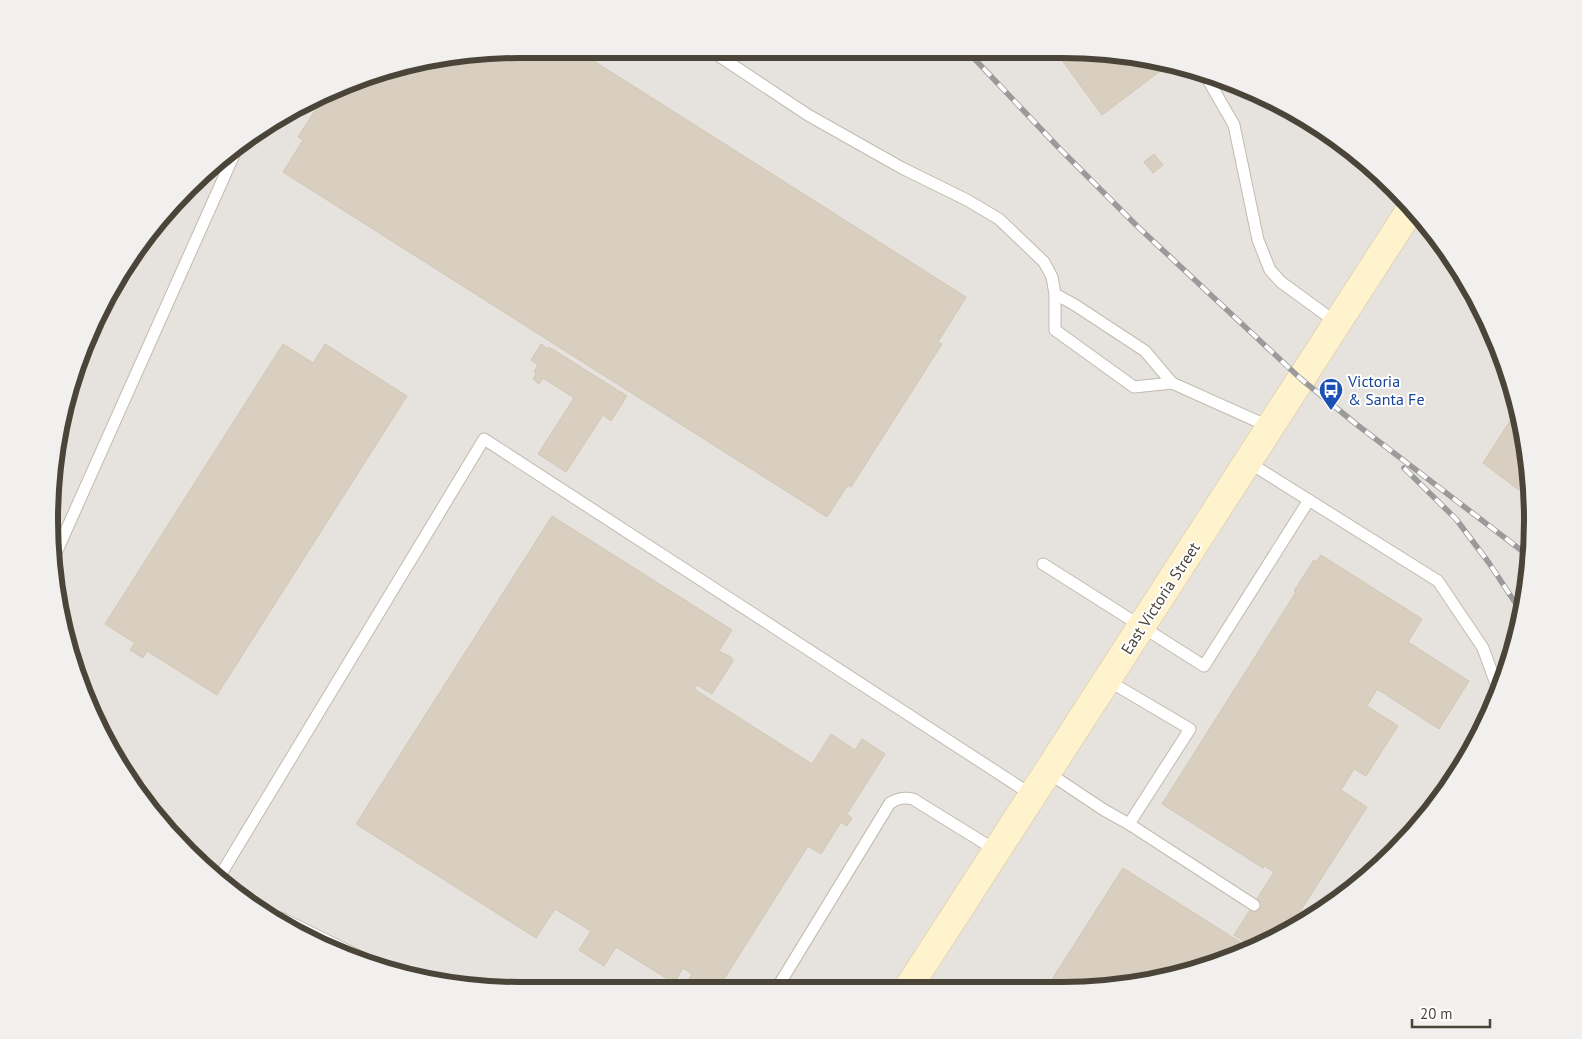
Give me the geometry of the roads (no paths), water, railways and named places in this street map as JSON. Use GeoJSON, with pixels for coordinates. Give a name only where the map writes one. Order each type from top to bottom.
{"type":"FeatureCollection","features":[{"type":"Feature","properties":{"kind":"street","name":"East Victoria Street"},"geometry":{"type":"LineString","coordinates":[[912,982],[1408,213]]}},
{"type":"Feature","properties":{"kind":"lane"},"geometry":{"type":"LineString","coordinates":[[722,58],[808,115],[902,168],[968,200],[999,219],[1044,262],[1052,277],[1055,294],[1056,330],[1134,387],[1172,383]]}},
{"type":"Feature","properties":{"kind":"lane"},"geometry":{"type":"LineString","coordinates":[[1209,81],[1234,125],[1258,240],[1270,270],[1281,282],[1337,324]]}},
{"type":"Feature","properties":{"kind":"lane"},"geometry":{"type":"LineString","coordinates":[[58,550],[233,157]]}},
{"type":"Feature","properties":{"kind":"lane"},"geometry":{"type":"LineString","coordinates":[[1055,294],[1145,351],[1172,383],[1270,427]]}},
{"type":"Feature","properties":{"kind":"lane"},"geometry":{"type":"LineString","coordinates":[[222,873],[484,439],[1032,795]]}},
{"type":"Feature","properties":{"kind":"lane"},"geometry":{"type":"LineString","coordinates":[[1248,462],[1438,581],[1483,648],[1495,681]]}},
{"type":"Feature","properties":{"kind":"lane"},"geometry":{"type":"LineString","coordinates":[[1043,564],[1204,666],[1308,500]]}},
{"type":"Feature","properties":{"kind":"lane"},"geometry":{"type":"LineString","coordinates":[[1107,680],[1190,729],[1129,824]]}},
{"type":"Feature","properties":{"kind":"lane"},"geometry":{"type":"LineString","coordinates":[[1048,772],[1104,810],[1129,824],[1254,905]]}},
{"type":"Feature","properties":{"kind":"lane"},"geometry":{"type":"LineString","coordinates":[[781,982],[890,803],[897,798],[913,800],[997,851]]}},
{"type":"Feature","properties":{"kind":"railway"},"geometry":{"type":"LineString","coordinates":[[974,58],[1059,148],[1137,226],[1301,379],[1356,424],[1524,552]]}},
{"type":"Feature","properties":{"kind":"railway"},"geometry":{"type":"LineString","coordinates":[[1404,468],[1456,519],[1489,563],[1517,605]]}},
{"type":"Feature","properties":{"kind":"place","name":"Victoria & Santa Fe"},"geometry":{"type":"Point","coordinates":[1331,411]}}]}
